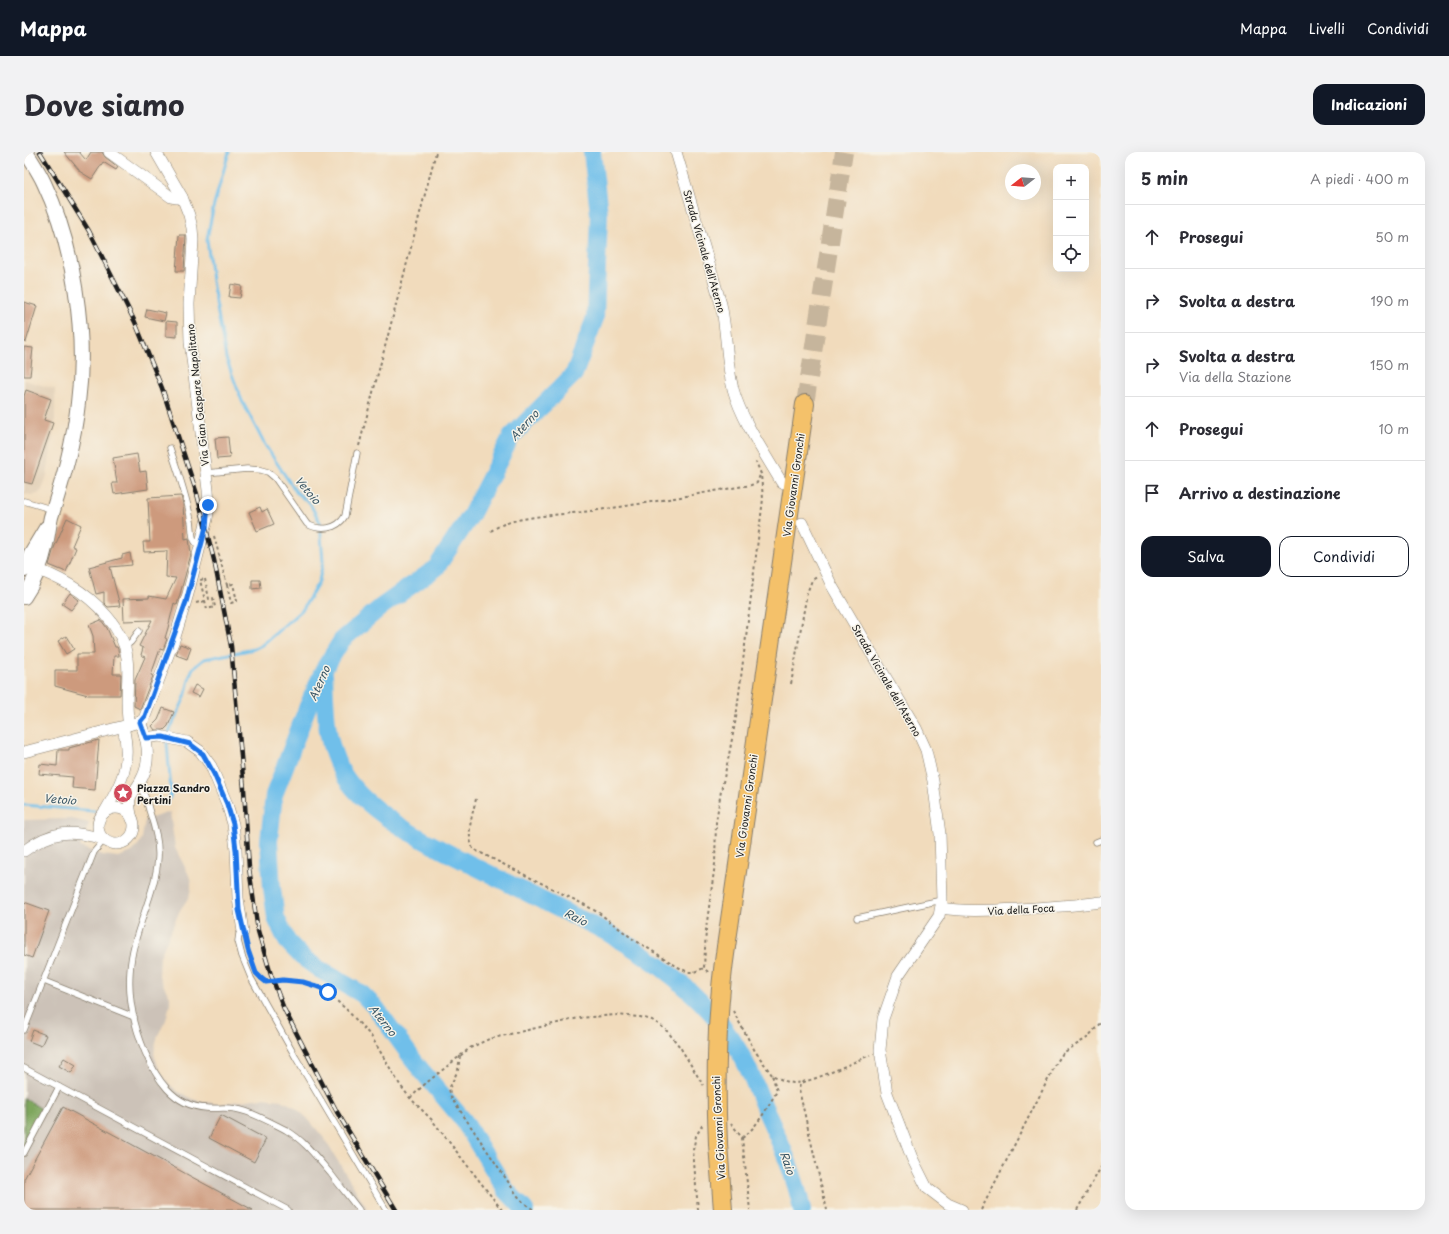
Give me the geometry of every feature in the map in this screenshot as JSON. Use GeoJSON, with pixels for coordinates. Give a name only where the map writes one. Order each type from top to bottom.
{"type":"FeatureCollection","features":[{"type":"Feature","properties":{"kind":"highway","name":"Via Giovanni Gronchi"},"geometry":{"type":"LineString","coordinates":[[723,1210],[716,1096],[716,1039],[718,1013],[726,947],[805,404]]}},
{"type":"Feature","properties":{"kind":"street"},"geometry":{"type":"LineString","coordinates":[[24,597],[28,568],[34,548],[52,515],[66,468],[76,422],[80,380],[80,335],[73,278],[62,229],[44,182],[26,152]]}},
{"type":"Feature","properties":{"kind":"street"},"geometry":{"type":"LineString","coordinates":[[109,152],[171,197],[182,197]]}},
{"type":"Feature","properties":{"kind":"street","name":"Via Gian Gaspare Napolitano"},"geometry":{"type":"LineString","coordinates":[[140,722],[145,716],[182,617],[207,523],[208,498],[190,342],[189,304],[192,234],[189,215],[182,197],[156,152]]}},
{"type":"Feature","properties":{"kind":"street","name":"Strada Vicinale dell'Aterno"},"geometry":{"type":"LineString","coordinates":[[676,152],[721,304],[730,377],[734,390],[749,426],[782,484]]}},
{"type":"Feature","properties":{"kind":"street","name":"Strada Vicinale dell'Aterno"},"geometry":{"type":"LineString","coordinates":[[802,523],[825,573],[872,656],[916,728],[926,750],[933,781],[940,834],[942,904],[939,916],[898,976],[883,1019],[880,1050],[887,1093],[912,1158],[927,1188],[948,1204],[962,1210]]}},
{"type":"Feature","properties":{"kind":"street"},"geometry":{"type":"LineString","coordinates":[[24,752],[126,726],[140,722],[146,738],[147,764],[143,778],[129,800],[134,831],[127,841],[115,845],[108,843],[99,833],[98,827],[99,821],[122,778],[126,763],[126,726],[128,711],[128,664],[125,647],[114,626],[89,599],[64,582],[28,568]]}},
{"type":"Feature","properties":{"kind":"street"},"geometry":{"type":"LineString","coordinates":[[146,738],[167,738],[190,744],[203,754],[214,774],[227,804],[235,840],[238,898],[243,932]]}},
{"type":"Feature","properties":{"kind":"street"},"geometry":{"type":"LineString","coordinates":[[122,778],[122,786],[126,790],[133,790],[138,786]]}},
{"type":"Feature","properties":{"kind":"street"},"geometry":{"type":"LineString","coordinates":[[103,814],[109,810],[118,808],[128,813],[132,819]]}},
{"type":"Feature","properties":{"kind":"street"},"geometry":{"type":"LineString","coordinates":[[24,851],[42,840],[66,832],[103,839]]}},
{"type":"Feature","properties":{"kind":"street","name":"Via della Foca"},"geometry":{"type":"LineString","coordinates":[[942,904],[958,911],[982,911],[1101,902]]}},
{"type":"Feature","properties":{"kind":"lane"},"geometry":{"type":"LineString","coordinates":[[170,448],[190,517],[193,538],[200,546]]}},
{"type":"Feature","properties":{"kind":"lane"},"geometry":{"type":"LineString","coordinates":[[205,473],[246,469],[268,472],[275,478],[307,524],[325,528],[337,525],[345,516],[357,452]]}},
{"type":"Feature","properties":{"kind":"lane"},"geometry":{"type":"LineString","coordinates":[[24,501],[52,515]]}},
{"type":"Feature","properties":{"kind":"lane"},"geometry":{"type":"LineString","coordinates":[[125,647],[139,632]]}},
{"type":"Feature","properties":{"kind":"lane"},"geometry":{"type":"LineString","coordinates":[[138,786],[144,794],[154,825],[158,856],[152,886],[132,956],[130,989],[134,1017],[139,1036],[154,1071],[162,1084],[173,1095],[195,1107],[227,1108],[244,1111],[293,1134],[313,1152],[359,1210]]}},
{"type":"Feature","properties":{"kind":"lane"},"geometry":{"type":"LineString","coordinates":[[24,1030],[94,852],[103,839]]}},
{"type":"Feature","properties":{"kind":"lane"},"geometry":{"type":"LineString","coordinates":[[857,918],[942,904]]}},
{"type":"Feature","properties":{"kind":"lane"},"geometry":{"type":"LineString","coordinates":[[243,932],[238,935],[238,941],[244,962],[251,978],[300,1065],[386,1210]]}},
{"type":"Feature","properties":{"kind":"lane"},"geometry":{"type":"LineString","coordinates":[[44,981],[134,1017]]}},
{"type":"Feature","properties":{"kind":"lane"},"geometry":{"type":"LineString","coordinates":[[24,1068],[288,1210]]}},
{"type":"Feature","properties":{"kind":"lane"},"geometry":{"type":"LineString","coordinates":[[24,1153],[59,1087]]}},
{"type":"Feature","properties":{"kind":"path"},"geometry":{"type":"LineString","coordinates":[[357,452],[436,152]]}},
{"type":"Feature","properties":{"kind":"path"},"geometry":{"type":"LineString","coordinates":[[710,974],[704,968],[706,929],[715,864],[716,822],[736,718],[763,499],[761,474],[754,457]]}},
{"type":"Feature","properties":{"kind":"path"},"geometry":{"type":"LineString","coordinates":[[491,531],[498,526],[511,522],[751,485],[757,483],[761,474]]}},
{"type":"Feature","properties":{"kind":"path"},"geometry":{"type":"LineString","coordinates":[[207,523],[214,534],[231,603],[237,601],[233,584],[227,585]]}},
{"type":"Feature","properties":{"kind":"path"},"geometry":{"type":"LineString","coordinates":[[791,684],[809,586],[816,577],[825,573]]}},
{"type":"Feature","properties":{"kind":"path"},"geometry":{"type":"LineString","coordinates":[[205,579],[209,599],[213,598],[215,607],[207,609],[200,580],[205,579]]}},
{"type":"Feature","properties":{"kind":"path"},"geometry":{"type":"LineString","coordinates":[[476,799],[469,835],[470,843],[473,849],[599,913],[633,940],[678,967],[688,972],[694,972],[704,968]]}},
{"type":"Feature","properties":{"kind":"path"},"geometry":{"type":"LineString","coordinates":[[258,975],[268,982],[283,980],[303,982],[319,987],[347,1010],[371,1036],[400,1085],[410,1098],[432,1120],[502,1210]]}},
{"type":"Feature","properties":{"kind":"path"},"geometry":{"type":"LineString","coordinates":[[731,1008],[755,1051],[772,1075],[777,1091],[760,1120],[742,1138]]}},
{"type":"Feature","properties":{"kind":"path"},"geometry":{"type":"LineString","coordinates":[[410,1098],[424,1084],[470,1048],[490,1039],[579,1018],[617,1015],[640,1017],[652,1020],[660,1025],[668,1032],[680,1047],[704,1086]]}},
{"type":"Feature","properties":{"kind":"path"},"geometry":{"type":"LineString","coordinates":[[981,1210],[1057,1062],[1063,1053],[1070,1047],[1087,1038],[1101,1022]]}},
{"type":"Feature","properties":{"kind":"path"},"geometry":{"type":"LineString","coordinates":[[827,1210],[799,1090],[800,1084],[880,1050]]}},
{"type":"Feature","properties":{"kind":"path"},"geometry":{"type":"LineString","coordinates":[[460,1056],[458,1070],[448,1089],[451,1097],[517,1195],[524,1203],[534,1210]]}},
{"type":"Feature","properties":{"kind":"path"},"geometry":{"type":"LineString","coordinates":[[772,1075],[793,1083],[808,1080]]}},
{"type":"Feature","properties":{"kind":"path"},"geometry":{"type":"LineString","coordinates":[[698,1210],[693,1150],[696,1136],[704,1122]]}},
{"type":"Feature","properties":{"kind":"path"},"geometry":{"type":"LineString","coordinates":[[731,1123],[738,1130],[742,1138],[750,1210]]}},
{"type":"Feature","properties":{"kind":"path"},"geometry":{"type":"LineString","coordinates":[[1077,1210],[1101,1167]]}},
{"type":"Feature","properties":{"kind":"shaded area"},"geometry":{"type":"Polygon","coordinates":[[[24,380],[55,389],[55,423],[47,475],[42,490],[38,494],[32,495],[24,494],[24,380]]]}},
{"type":"Feature","properties":{"kind":"shaded area"},"geometry":{"type":"Polygon","coordinates":[[[170,812],[175,848],[188,873],[191,881],[191,888],[189,897],[180,910],[160,956],[159,976],[170,996],[170,1004],[166,1020],[158,1035],[155,1046],[154,1054],[159,1069],[169,1084],[177,1091],[195,1100],[218,1104],[262,1098],[281,1100],[295,1107],[308,1119],[323,1137],[368,1210],[24,1210],[24,820],[72,819],[89,823],[80,847],[103,855],[118,857],[130,853],[139,844],[142,838],[145,820],[170,812]]]}},
{"type":"Feature","properties":{"kind":"green space"},"geometry":{"type":"Polygon","coordinates":[[[24,1098],[43,1110],[24,1146],[24,1098]]]}},
{"type":"Feature","properties":{"kind":"building"},"geometry":{"type":"Polygon","coordinates":[[[64,152],[79,152],[86,160],[91,152],[102,152],[105,157],[118,167],[116,170],[103,162],[92,179],[79,171],[64,152]]]}},
{"type":"Feature","properties":{"kind":"building"},"geometry":{"type":"Polygon","coordinates":[[[179,235],[186,235],[184,271],[176,271],[179,235]]]}},
{"type":"Feature","properties":{"kind":"building"},"geometry":{"type":"Polygon","coordinates":[[[231,284],[242,286],[240,298],[229,297],[231,284]]]}},
{"type":"Feature","properties":{"kind":"building"},"geometry":{"type":"Polygon","coordinates":[[[24,302],[37,306],[26,342],[24,341],[24,302]]]}},
{"type":"Feature","properties":{"kind":"building"},"geometry":{"type":"Polygon","coordinates":[[[147,309],[166,313],[164,321],[145,317],[147,309]]]}},
{"type":"Feature","properties":{"kind":"building"},"geometry":{"type":"Polygon","coordinates":[[[166,321],[177,322],[177,337],[166,336],[166,321]]]}},
{"type":"Feature","properties":{"kind":"building"},"geometry":{"type":"Polygon","coordinates":[[[24,347],[33,348],[30,376],[24,376],[24,347]]]}},
{"type":"Feature","properties":{"kind":"building"},"geometry":{"type":"Polygon","coordinates":[[[26,390],[51,399],[44,420],[53,423],[32,484],[24,482],[24,396],[26,390]]]}},
{"type":"Feature","properties":{"kind":"building"},"geometry":{"type":"Polygon","coordinates":[[[228,437],[230,458],[217,459],[215,438],[228,437]]]}},
{"type":"Feature","properties":{"kind":"building"},"geometry":{"type":"Polygon","coordinates":[[[137,454],[140,472],[146,471],[148,489],[114,494],[112,483],[117,483],[113,458],[137,454]]]}},
{"type":"Feature","properties":{"kind":"building"},"geometry":{"type":"Polygon","coordinates":[[[181,496],[183,504],[185,539],[189,538],[191,554],[177,605],[174,603],[165,638],[167,639],[163,650],[160,649],[151,675],[153,676],[140,709],[134,706],[135,680],[145,657],[141,655],[143,648],[139,646],[152,620],[124,621],[123,599],[149,598],[149,596],[166,599],[176,578],[166,577],[167,551],[144,552],[143,542],[150,542],[148,498],[181,496]]]}},
{"type":"Feature","properties":{"kind":"building"},"geometry":{"type":"Polygon","coordinates":[[[260,507],[262,512],[267,509],[274,524],[257,531],[249,512],[260,507]]]}},
{"type":"Feature","properties":{"kind":"building"},"geometry":{"type":"Polygon","coordinates":[[[67,518],[81,525],[72,546],[76,548],[66,572],[49,565],[54,548],[67,518]]]}},
{"type":"Feature","properties":{"kind":"building"},"geometry":{"type":"Polygon","coordinates":[[[130,553],[132,565],[110,567],[120,606],[108,607],[104,603],[104,592],[96,594],[89,567],[122,558],[122,555],[130,553]]]}},
{"type":"Feature","properties":{"kind":"building"},"geometry":{"type":"Polygon","coordinates":[[[252,580],[260,580],[261,588],[252,589],[252,580]]]}},
{"type":"Feature","properties":{"kind":"building"},"geometry":{"type":"Polygon","coordinates":[[[70,593],[79,600],[71,610],[62,604],[70,593]]]}},
{"type":"Feature","properties":{"kind":"building"},"geometry":{"type":"Polygon","coordinates":[[[101,620],[107,628],[115,647],[118,649],[119,656],[114,656],[113,674],[121,674],[120,695],[88,695],[55,686],[55,670],[77,670],[77,654],[94,654],[93,636],[89,625],[101,620]]]}},
{"type":"Feature","properties":{"kind":"building"},"geometry":{"type":"Polygon","coordinates":[[[66,636],[74,649],[66,654],[58,641],[66,636]]]}},
{"type":"Feature","properties":{"kind":"building"},"geometry":{"type":"Polygon","coordinates":[[[180,644],[191,648],[187,659],[176,655],[180,644]]]}},
{"type":"Feature","properties":{"kind":"building"},"geometry":{"type":"Polygon","coordinates":[[[195,685],[203,689],[199,697],[191,693],[195,685]]]}},
{"type":"Feature","properties":{"kind":"building"},"geometry":{"type":"Polygon","coordinates":[[[163,708],[174,712],[168,726],[164,730],[155,730],[152,726],[158,720],[163,708]]]}},
{"type":"Feature","properties":{"kind":"building"},"geometry":{"type":"Polygon","coordinates":[[[99,740],[95,790],[72,788],[73,777],[39,774],[40,764],[57,766],[58,750],[69,750],[69,748],[99,740]]]}},
{"type":"Feature","properties":{"kind":"building"},"geometry":{"type":"Polygon","coordinates":[[[24,902],[49,911],[32,958],[24,955],[24,902]]]}},
{"type":"Feature","properties":{"kind":"building"},"geometry":{"type":"Polygon","coordinates":[[[33,1030],[46,1035],[41,1046],[29,1041],[33,1030]]]}},
{"type":"Feature","properties":{"kind":"building"},"geometry":{"type":"Polygon","coordinates":[[[64,1058],[76,1065],[71,1073],[59,1066],[64,1058]]]}},
{"type":"Feature","properties":{"kind":"building"},"geometry":{"type":"Polygon","coordinates":[[[63,1107],[253,1210],[24,1210],[24,1179],[63,1107]]]}},
{"type":"Feature","properties":{"kind":"building"},"geometry":{"type":"Polygon","coordinates":[[[221,1115],[266,1139],[254,1162],[209,1138],[221,1115]]]}},
{"type":"Feature","properties":{"kind":"waterway","name":"Vetoio"},"geometry":{"type":"LineString","coordinates":[[167,802],[171,791],[167,743],[169,732],[185,697],[193,668],[204,659],[254,649],[262,645],[303,609],[319,581],[323,562],[320,522],[310,504],[296,492],[265,445],[242,401],[226,358],[212,281],[207,239],[214,204],[229,152]]}},
{"type":"Feature","properties":{"kind":"waterway","name":"Aterno"},"geometry":{"type":"LineString","coordinates":[[525,1210],[506,1190],[464,1121],[417,1065],[376,1008],[362,994],[319,969],[302,957],[287,941],[276,918],[272,888],[269,841],[274,795],[308,706],[324,669],[342,640],[381,607],[436,568],[471,515],[511,437],[574,374],[595,318],[599,214],[592,152]]}},
{"type":"Feature","properties":{"kind":"waterway","name":"Raio"},"geometry":{"type":"LineString","coordinates":[[324,674],[326,716],[330,743],[340,769],[360,795],[389,819],[423,840],[597,927],[625,943],[675,978],[705,1006],[736,1045],[754,1081],[786,1158],[802,1210]]}},
{"type":"Feature","properties":{"kind":"waterway","name":"Vetoio"},"geometry":{"type":"LineString","coordinates":[[24,805],[94,811]]}},
{"type":"Feature","properties":{"kind":"tunnel"},"geometry":{"type":"LineString","coordinates":[[805,404],[844,152]]}},
{"type":"Feature","properties":{"kind":"railway"},"geometry":{"type":"LineString","coordinates":[[40,152],[89,231],[135,322],[162,388],[197,494],[214,560],[231,646],[244,789],[249,868],[258,931],[271,975],[284,1009],[337,1112],[396,1210]]}},
{"type":"Feature","properties":{"kind":"place","name":"Piazza Sandro Pertini"},"geometry":{"type":"Point","coordinates":[123,793]}},
{"type":"Feature","properties":{"kind":"route"},"geometry":{"type":"LineString","coordinates":[[208,505],[206,527],[198,552],[182,617],[144,719],[140,722],[146,738],[156,736],[183,741],[193,745],[200,751],[206,757],[224,795],[233,824],[239,910],[251,963],[256,973],[266,982],[278,980],[297,981],[319,987],[328,992]]}}]}
